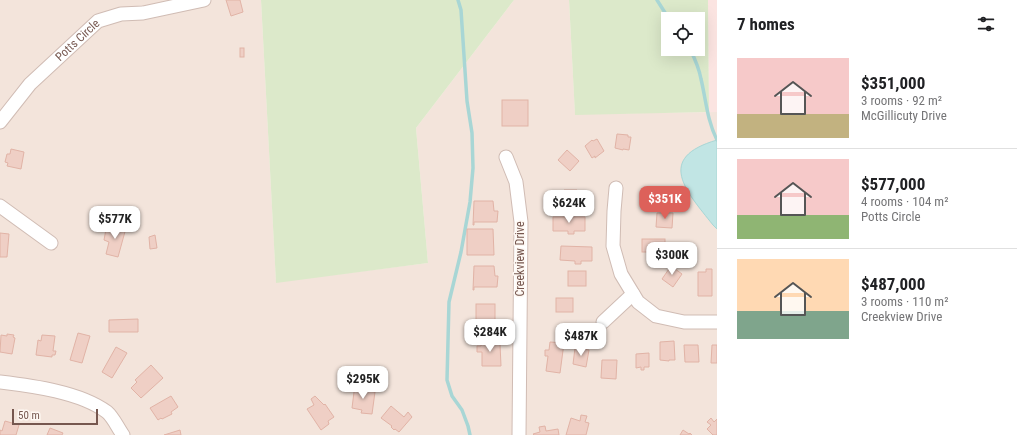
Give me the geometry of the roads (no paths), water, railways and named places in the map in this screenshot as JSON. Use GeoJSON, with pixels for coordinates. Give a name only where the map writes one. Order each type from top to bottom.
{"type":"FeatureCollection","features":[{"type":"Feature","properties":{"kind":"street","name":"Potts Circle"},"geometry":{"type":"LineString","coordinates":[[0,122],[30,84],[98,21],[121,14],[143,12],[204,0]]}},
{"type":"Feature","properties":{"kind":"street","name":"Creekview Drive"},"geometry":{"type":"LineString","coordinates":[[506,157],[516,182],[521,222],[519,435]]}},
{"type":"Feature","properties":{"kind":"street"},"geometry":{"type":"LineString","coordinates":[[616,188],[613,246],[621,274],[638,302],[656,316],[684,322],[717,322]]}},
{"type":"Feature","properties":{"kind":"street"},"geometry":{"type":"LineString","coordinates":[[0,206],[51,243]]}},
{"type":"Feature","properties":{"kind":"street"},"geometry":{"type":"LineString","coordinates":[[603,322],[633,294]]}},
{"type":"Feature","properties":{"kind":"street"},"geometry":{"type":"LineString","coordinates":[[0,382],[62,393],[85,399],[108,413],[123,435]]}},
{"type":"Feature","properties":{"kind":"water"},"geometry":{"type":"Polygon","coordinates":[[[717,140],[717,229],[686,188],[682,176],[681,166],[686,156],[698,147],[717,140]]]}},
{"type":"Feature","properties":{"kind":"waterway"},"geometry":{"type":"LineString","coordinates":[[458,0],[461,10],[467,101],[472,133],[473,168],[470,202],[461,252],[449,302],[447,380],[452,396],[462,410],[470,435]]}},
{"type":"Feature","properties":{"kind":"waterway"},"geometry":{"type":"LineString","coordinates":[[657,0],[665,12]]}},
{"type":"Feature","properties":{"kind":"waterway"},"geometry":{"type":"LineString","coordinates":[[693,56],[699,71],[709,117],[717,140]]}}]}
